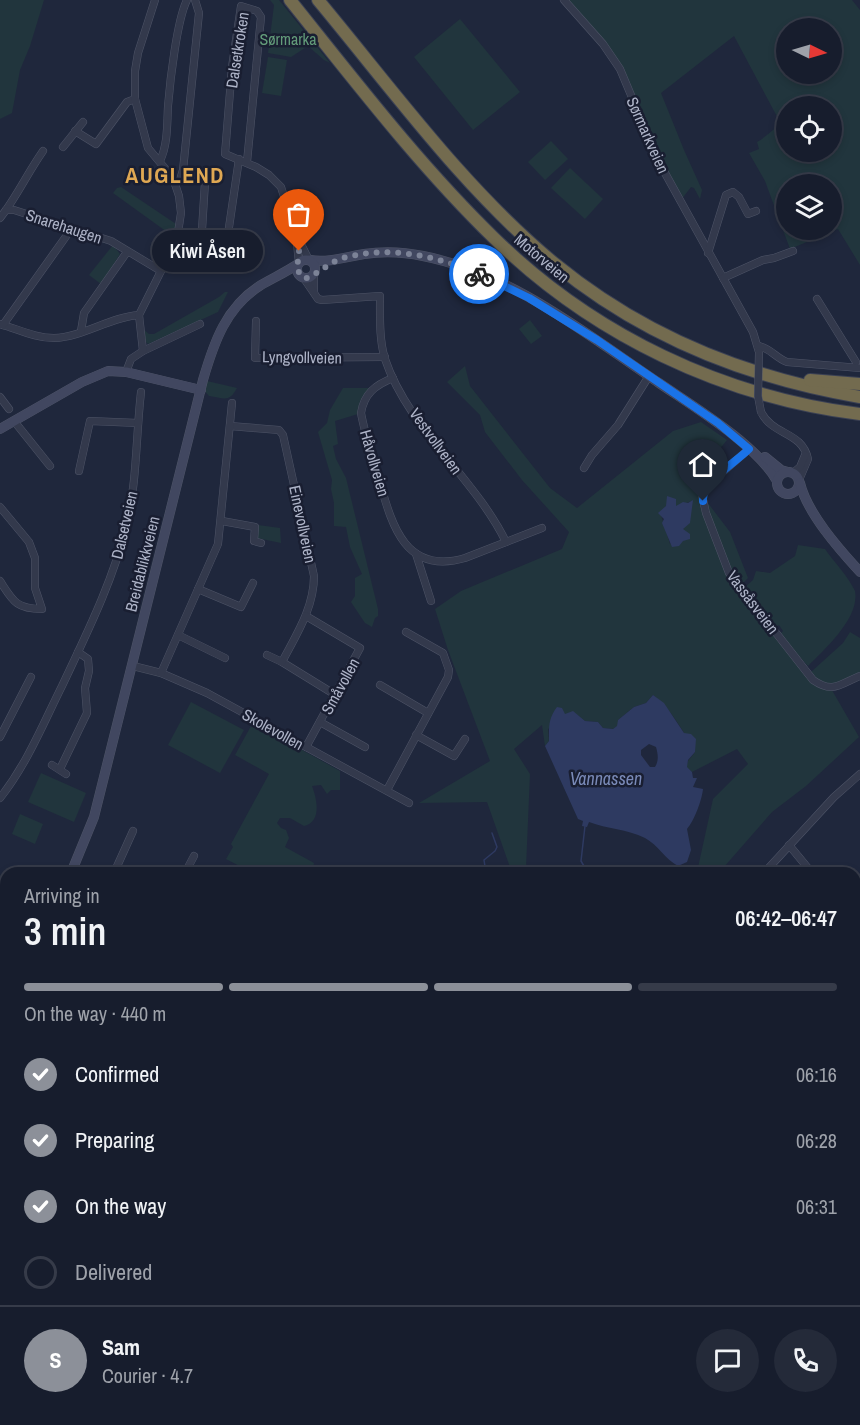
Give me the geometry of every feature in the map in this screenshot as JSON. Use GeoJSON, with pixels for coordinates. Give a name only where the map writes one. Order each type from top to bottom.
{"type":"FeatureCollection","features":[{"type":"Feature","properties":{"kind":"highway","name":"Motorveien"},"geometry":{"type":"LineString","coordinates":[[290,0],[460,203],[494,238],[556,291],[626,337],[690,369],[743,388],[826,409],[860,414]]}},
{"type":"Feature","properties":{"kind":"highway","name":"Motorveien"},"geometry":{"type":"LineString","coordinates":[[318,0],[449,158],[513,226],[554,263],[600,297],[673,340],[732,365],[803,386],[860,397]]}},
{"type":"Feature","properties":{"kind":"highway"},"geometry":{"type":"LineString","coordinates":[[732,365],[755,367],[803,380],[860,384]]}},
{"type":"Feature","properties":{"kind":"highway"},"geometry":{"type":"LineString","coordinates":[[826,409],[860,420]]}},
{"type":"Feature","properties":{"kind":"main road"},"geometry":{"type":"LineString","coordinates":[[341,259],[307,278],[302,277],[297,269],[301,261],[341,259],[374,253],[405,253],[425,256],[469,270],[510,288],[597,340],[718,423],[768,467],[781,492],[789,494],[812,512]]}},
{"type":"Feature","properties":{"kind":"main road"},"geometry":{"type":"LineString","coordinates":[[310,260],[315,268],[314,274]]}},
{"type":"Feature","properties":{"kind":"main road","name":"Breidablikkveien"},"geometry":{"type":"LineString","coordinates":[[73,867],[94,817],[210,356],[227,318],[247,295],[298,264]]}},
{"type":"Feature","properties":{"kind":"main road","name":"Breidablikkveien"},"geometry":{"type":"LineString","coordinates":[[270,280],[296,275],[302,277]]}},
{"type":"Feature","properties":{"kind":"main road"},"geometry":{"type":"LineString","coordinates":[[0,429],[108,371],[126,372],[201,390]]}},
{"type":"Feature","properties":{"kind":"main road"},"geometry":{"type":"LineString","coordinates":[[718,423],[728,428],[781,470],[795,477],[812,512],[860,572]]}},
{"type":"Feature","properties":{"kind":"main road"},"geometry":{"type":"LineString","coordinates":[[777,481],[781,475],[795,477]]}},
{"type":"Feature","properties":{"kind":"main road"},"geometry":{"type":"LineString","coordinates":[[789,494],[796,491],[795,477]]}},
{"type":"Feature","properties":{"kind":"street"},"geometry":{"type":"LineString","coordinates":[[143,351],[139,315],[177,239],[181,213],[177,182],[148,148],[135,99],[134,85],[138,54],[155,0]]}},
{"type":"Feature","properties":{"kind":"street"},"geometry":{"type":"LineString","coordinates":[[160,161],[165,151],[169,96],[182,16],[187,0]]}},
{"type":"Feature","properties":{"kind":"street"},"geometry":{"type":"LineString","coordinates":[[177,182],[183,170],[200,13],[195,0]]}},
{"type":"Feature","properties":{"kind":"street","name":"Sørmarkveien"},"geometry":{"type":"LineString","coordinates":[[564,0],[603,44],[620,69],[651,147],[753,332],[759,349],[758,396],[761,412],[773,427],[800,442],[807,453],[795,477]]}},
{"type":"Feature","properties":{"kind":"street","name":"Dalsetkroken"},"geometry":{"type":"LineString","coordinates":[[240,6],[257,11],[261,17],[243,161],[225,154],[230,83],[240,6]]}},
{"type":"Feature","properties":{"kind":"street"},"geometry":{"type":"LineString","coordinates":[[75,131],[96,144],[126,102],[135,99]]}},
{"type":"Feature","properties":{"kind":"street"},"geometry":{"type":"LineString","coordinates":[[63,147],[83,122]]}},
{"type":"Feature","properties":{"kind":"street"},"geometry":{"type":"LineString","coordinates":[[6,210],[23,185],[23,179],[43,151]]}},
{"type":"Feature","properties":{"kind":"street"},"geometry":{"type":"LineString","coordinates":[[222,249],[227,241],[243,161],[269,175],[281,187],[296,234],[310,260]]}},
{"type":"Feature","properties":{"kind":"street"},"geometry":{"type":"LineString","coordinates":[[177,182],[186,174],[195,174],[206,182],[202,230],[199,236]]}},
{"type":"Feature","properties":{"kind":"street"},"geometry":{"type":"LineString","coordinates":[[708,253],[726,195],[730,192],[738,195],[748,214],[756,211]]}},
{"type":"Feature","properties":{"kind":"street","name":"Snarehaugen"},"geometry":{"type":"LineString","coordinates":[[0,218],[6,210],[14,210],[111,241],[161,271]]}},
{"type":"Feature","properties":{"kind":"street"},"geometry":{"type":"LineString","coordinates":[[69,228],[67,235],[2,324],[48,337],[67,336],[139,315]]}},
{"type":"Feature","properties":{"kind":"street"},"geometry":{"type":"LineString","coordinates":[[296,234],[298,264]]}},
{"type":"Feature","properties":{"kind":"street"},"geometry":{"type":"LineString","coordinates":[[723,278],[763,260],[793,251]]}},
{"type":"Feature","properties":{"kind":"street"},"geometry":{"type":"LineString","coordinates":[[81,331],[84,313],[127,252]]}},
{"type":"Feature","properties":{"kind":"street"},"geometry":{"type":"LineString","coordinates":[[314,274],[314,294]]}},
{"type":"Feature","properties":{"kind":"street"},"geometry":{"type":"LineString","coordinates":[[302,277],[314,294]]}},
{"type":"Feature","properties":{"kind":"street","name":"Vestvollveien"},"geometry":{"type":"LineString","coordinates":[[314,294],[318,299],[327,300],[380,296],[385,357],[393,378],[412,410],[496,523],[507,542]]}},
{"type":"Feature","properties":{"kind":"street"},"geometry":{"type":"LineString","coordinates":[[817,298],[858,365]]}},
{"type":"Feature","properties":{"kind":"street","name":"Lyngvollveien"},"geometry":{"type":"LineString","coordinates":[[256,321],[255,358],[385,357]]}},
{"type":"Feature","properties":{"kind":"street"},"geometry":{"type":"LineString","coordinates":[[126,372],[131,359],[143,351],[201,324]]}},
{"type":"Feature","properties":{"kind":"street"},"geometry":{"type":"LineString","coordinates":[[759,349],[764,346],[777,358],[787,362],[858,365]]}},
{"type":"Feature","properties":{"kind":"street"},"geometry":{"type":"LineString","coordinates":[[585,468],[592,455],[618,425],[649,376]]}},
{"type":"Feature","properties":{"kind":"street","name":"Håvollveien"},"geometry":{"type":"LineString","coordinates":[[393,378],[376,386],[367,394],[361,413],[394,526],[398,536],[416,554],[430,601]]}},
{"type":"Feature","properties":{"kind":"street","name":"Dalsetveien"},"geometry":{"type":"LineString","coordinates":[[0,798],[33,747],[112,575],[127,524],[134,485],[141,392]]}},
{"type":"Feature","properties":{"kind":"street"},"geometry":{"type":"LineString","coordinates":[[0,397],[9,409]]}},
{"type":"Feature","properties":{"kind":"street"},"geometry":{"type":"LineString","coordinates":[[161,673],[218,544],[232,403]]}},
{"type":"Feature","properties":{"kind":"street"},"geometry":{"type":"LineString","coordinates":[[14,421],[50,466]]}},
{"type":"Feature","properties":{"kind":"street"},"geometry":{"type":"LineString","coordinates":[[79,471],[90,421],[138,423]]}},
{"type":"Feature","properties":{"kind":"street","name":"Einevollveien"},"geometry":{"type":"LineString","coordinates":[[230,426],[282,432],[314,576],[314,587],[306,616],[282,662]]}},
{"type":"Feature","properties":{"kind":"street","name":"Vassåsveien"},"geometry":{"type":"LineString","coordinates":[[749,449],[709,484],[702,495],[706,513],[729,573],[813,680],[826,688],[836,687],[860,676]]}},
{"type":"Feature","properties":{"kind":"street"},"geometry":{"type":"LineString","coordinates":[[0,507],[29,542],[35,558],[35,588],[42,609],[32,609],[16,604],[0,581]]}},
{"type":"Feature","properties":{"kind":"street"},"geometry":{"type":"LineString","coordinates":[[222,521],[255,527],[255,542],[261,543]]}},
{"type":"Feature","properties":{"kind":"street"},"geometry":{"type":"LineString","coordinates":[[416,554],[429,559],[453,561],[542,528]]}},
{"type":"Feature","properties":{"kind":"street"},"geometry":{"type":"LineString","coordinates":[[198,589],[241,607],[253,583]]}},
{"type":"Feature","properties":{"kind":"street","name":"Småvollen"},"geometry":{"type":"LineString","coordinates":[[306,616],[360,648],[306,747]]}},
{"type":"Feature","properties":{"kind":"street"},"geometry":{"type":"LineString","coordinates":[[387,790],[448,677],[447,663],[442,653],[406,632]]}},
{"type":"Feature","properties":{"kind":"street"},"geometry":{"type":"LineString","coordinates":[[178,635],[225,657]]}},
{"type":"Feature","properties":{"kind":"street"},"geometry":{"type":"LineString","coordinates":[[52,765],[63,771],[87,713],[85,688],[89,671],[88,659],[78,652]]}},
{"type":"Feature","properties":{"kind":"street"},"geometry":{"type":"LineString","coordinates":[[267,655],[334,694]]}},
{"type":"Feature","properties":{"kind":"street","name":"Skolevollen"},"geometry":{"type":"LineString","coordinates":[[133,666],[161,673],[207,693],[409,803]]}},
{"type":"Feature","properties":{"kind":"street"},"geometry":{"type":"LineString","coordinates":[[0,737],[30,677]]}},
{"type":"Feature","properties":{"kind":"street"},"geometry":{"type":"LineString","coordinates":[[380,685],[428,712]]}},
{"type":"Feature","properties":{"kind":"street"},"geometry":{"type":"LineString","coordinates":[[320,722],[365,747]]}},
{"type":"Feature","properties":{"kind":"street"},"geometry":{"type":"LineString","coordinates":[[416,735],[454,756],[465,739]]}},
{"type":"Feature","properties":{"kind":"street"},"geometry":{"type":"LineString","coordinates":[[769,867],[834,797],[860,774]]}},
{"type":"Feature","properties":{"kind":"street"},"geometry":{"type":"LineString","coordinates":[[117,867],[133,831]]}},
{"type":"Feature","properties":{"kind":"street"},"geometry":{"type":"LineString","coordinates":[[789,845],[807,867]]}},
{"type":"Feature","properties":{"kind":"street"},"geometry":{"type":"LineString","coordinates":[[188,867],[194,856]]}},
{"type":"Feature","properties":{"kind":"green space"},"geometry":{"type":"Polygon","coordinates":[[[0,0],[44,0],[20,70],[12,113],[0,119],[0,0]]]}},
{"type":"Feature","properties":{"kind":"green space","name":"Sørmarka"},"geometry":{"type":"Polygon","coordinates":[[[270,0],[279,0],[330,63],[308,46],[291,57],[268,53],[274,5],[270,0]]]}},
{"type":"Feature","properties":{"kind":"green space"},"geometry":{"type":"Polygon","coordinates":[[[566,0],[852,0],[860,10],[860,265],[842,236],[842,174],[776,174],[776,211],[765,181],[749,153],[759,149],[757,142],[776,128],[776,162],[842,162],[842,96],[776,96],[776,115],[734,36],[661,93],[702,190],[700,199],[691,187],[681,200],[666,172],[619,62],[566,0]]]}},
{"type":"Feature","properties":{"kind":"green space"},"geometry":{"type":"Polygon","coordinates":[[[460,19],[520,92],[473,130],[414,57],[460,19]]]}},
{"type":"Feature","properties":{"kind":"green space"},"geometry":{"type":"Polygon","coordinates":[[[268,57],[287,60],[281,96],[262,93],[268,57]]]}},
{"type":"Feature","properties":{"kind":"green space"},"geometry":{"type":"Polygon","coordinates":[[[551,141],[568,159],[545,180],[528,162],[551,141]]]}},
{"type":"Feature","properties":{"kind":"green space"},"geometry":{"type":"Polygon","coordinates":[[[570,168],[603,199],[585,219],[551,188],[570,168]]]}},
{"type":"Feature","properties":{"kind":"green space"},"geometry":{"type":"Polygon","coordinates":[[[121,187],[176,224],[174,237],[113,193],[121,187]]]}},
{"type":"Feature","properties":{"kind":"green space"},"geometry":{"type":"Polygon","coordinates":[[[183,229],[224,254],[218,264],[180,240],[183,229]]]}},
{"type":"Feature","properties":{"kind":"green space"},"geometry":{"type":"Polygon","coordinates":[[[787,240],[812,240],[790,249],[787,240]]]}},
{"type":"Feature","properties":{"kind":"green space"},"geometry":{"type":"Polygon","coordinates":[[[113,245],[120,254],[101,284],[89,275],[113,245]]]}},
{"type":"Feature","properties":{"kind":"green space"},"geometry":{"type":"Polygon","coordinates":[[[228,292],[218,312],[148,344],[146,342],[143,329],[149,334],[154,334],[228,292]]]}},
{"type":"Feature","properties":{"kind":"green space"},"geometry":{"type":"Polygon","coordinates":[[[530,320],[542,336],[531,344],[519,329],[530,320]]]}},
{"type":"Feature","properties":{"kind":"green space"},"geometry":{"type":"Polygon","coordinates":[[[465,366],[470,386],[550,488],[577,508],[673,431],[701,422],[727,440],[714,456],[719,462],[698,490],[730,532],[748,578],[737,589],[777,638],[811,672],[843,643],[850,632],[860,638],[860,672],[829,685],[859,737],[806,786],[772,812],[724,867],[698,867],[713,799],[748,764],[737,749],[692,772],[686,767],[695,752],[671,714],[653,695],[646,703],[634,707],[618,720],[618,726],[613,729],[603,728],[598,722],[585,721],[573,712],[548,729],[549,741],[545,746],[542,725],[514,749],[530,774],[526,867],[510,867],[487,802],[419,803],[490,761],[435,609],[461,591],[562,549],[569,532],[522,480],[485,432],[480,415],[447,382],[465,366]],[[692,501],[676,507],[666,506],[661,515],[670,544],[683,529],[692,501]]]}},
{"type":"Feature","properties":{"kind":"green space"},"geometry":{"type":"Polygon","coordinates":[[[207,381],[237,388],[229,398],[209,396],[204,390],[207,381]]]}},
{"type":"Feature","properties":{"kind":"green space"},"geometry":{"type":"Polygon","coordinates":[[[343,388],[369,388],[360,401],[358,414],[335,421],[338,444],[333,446],[336,459],[346,478],[378,609],[378,616],[372,627],[365,623],[351,602],[355,596],[355,578],[362,574],[350,547],[346,527],[334,526],[332,480],[318,432],[327,423],[330,410],[343,388]]]}},
{"type":"Feature","properties":{"kind":"green space"},"geometry":{"type":"Polygon","coordinates":[[[258,525],[280,528],[281,543],[257,538],[258,525]]]}},
{"type":"Feature","properties":{"kind":"green space"},"geometry":{"type":"Polygon","coordinates":[[[798,545],[825,549],[855,591],[855,601],[847,622],[832,642],[808,666],[779,635],[783,631],[779,625],[776,627],[744,588],[753,580],[756,571],[770,573],[795,556],[798,545]]]}},
{"type":"Feature","properties":{"kind":"green space"},"geometry":{"type":"Polygon","coordinates":[[[191,702],[244,730],[220,773],[168,745],[191,702]]]}},
{"type":"Feature","properties":{"kind":"green space"},"geometry":{"type":"Polygon","coordinates":[[[257,725],[340,771],[340,790],[331,790],[327,794],[321,785],[312,786],[317,809],[314,820],[310,824],[304,826],[290,818],[280,818],[277,823],[286,830],[289,838],[285,847],[314,863],[313,867],[241,867],[226,859],[233,847],[231,844],[269,774],[235,755],[251,726],[257,725]]]}},
{"type":"Feature","properties":{"kind":"green space"},"geometry":{"type":"Polygon","coordinates":[[[41,773],[86,793],[74,822],[28,802],[41,773]]]}},
{"type":"Feature","properties":{"kind":"green space"},"geometry":{"type":"Polygon","coordinates":[[[20,814],[43,824],[35,844],[12,834],[20,814]]]}},
{"type":"Feature","properties":{"kind":"water"},"geometry":{"type":"Polygon","coordinates":[[[667,496],[676,499],[676,506],[693,500],[690,523],[683,529],[690,534],[690,539],[683,541],[679,546],[672,547],[662,523],[664,519],[658,513],[666,506],[667,496]]]}},
{"type":"Feature","properties":{"kind":"water","name":"Vannassen"},"geometry":{"type":"Polygon","coordinates":[[[653,695],[664,703],[684,733],[691,734],[696,739],[695,752],[688,760],[687,767],[692,772],[693,778],[697,778],[693,787],[703,789],[697,810],[687,829],[691,850],[687,862],[678,866],[650,841],[638,835],[589,822],[587,827],[582,826],[583,821],[578,819],[545,746],[549,741],[549,727],[557,707],[562,708],[565,714],[573,711],[585,721],[598,722],[603,728],[613,729],[617,726],[618,720],[634,707],[646,703],[653,695]],[[649,744],[641,750],[641,755],[650,767],[655,767],[657,762],[656,747],[649,744]]]}},
{"type":"Feature","properties":{"kind":"waterway"},"geometry":{"type":"LineString","coordinates":[[584,867],[581,861],[585,826]]}},
{"type":"Feature","properties":{"kind":"waterway"},"geometry":{"type":"LineString","coordinates":[[485,867],[484,860],[497,847],[492,833]]}},
{"type":"Feature","properties":{"kind":"way so far"},"geometry":{"type":"LineString","coordinates":[[299,251],[297,269],[302,277],[307,278],[341,259],[362,254],[389,252],[425,256],[479,274]]}},
{"type":"Feature","properties":{"kind":"place","name":"Kiwi Åsen"},"geometry":{"type":"Point","coordinates":[299,251]}},
{"type":"Feature","properties":{"kind":"district","name":"AUGLEND"},"geometry":{"type":"Point","coordinates":[175,175]}},
{"type":"Feature","properties":{"kind":"route"},"geometry":{"type":"LineString","coordinates":[[479,274],[529,298],[597,340],[718,423],[749,449],[704,489],[703,501]]}}]}
